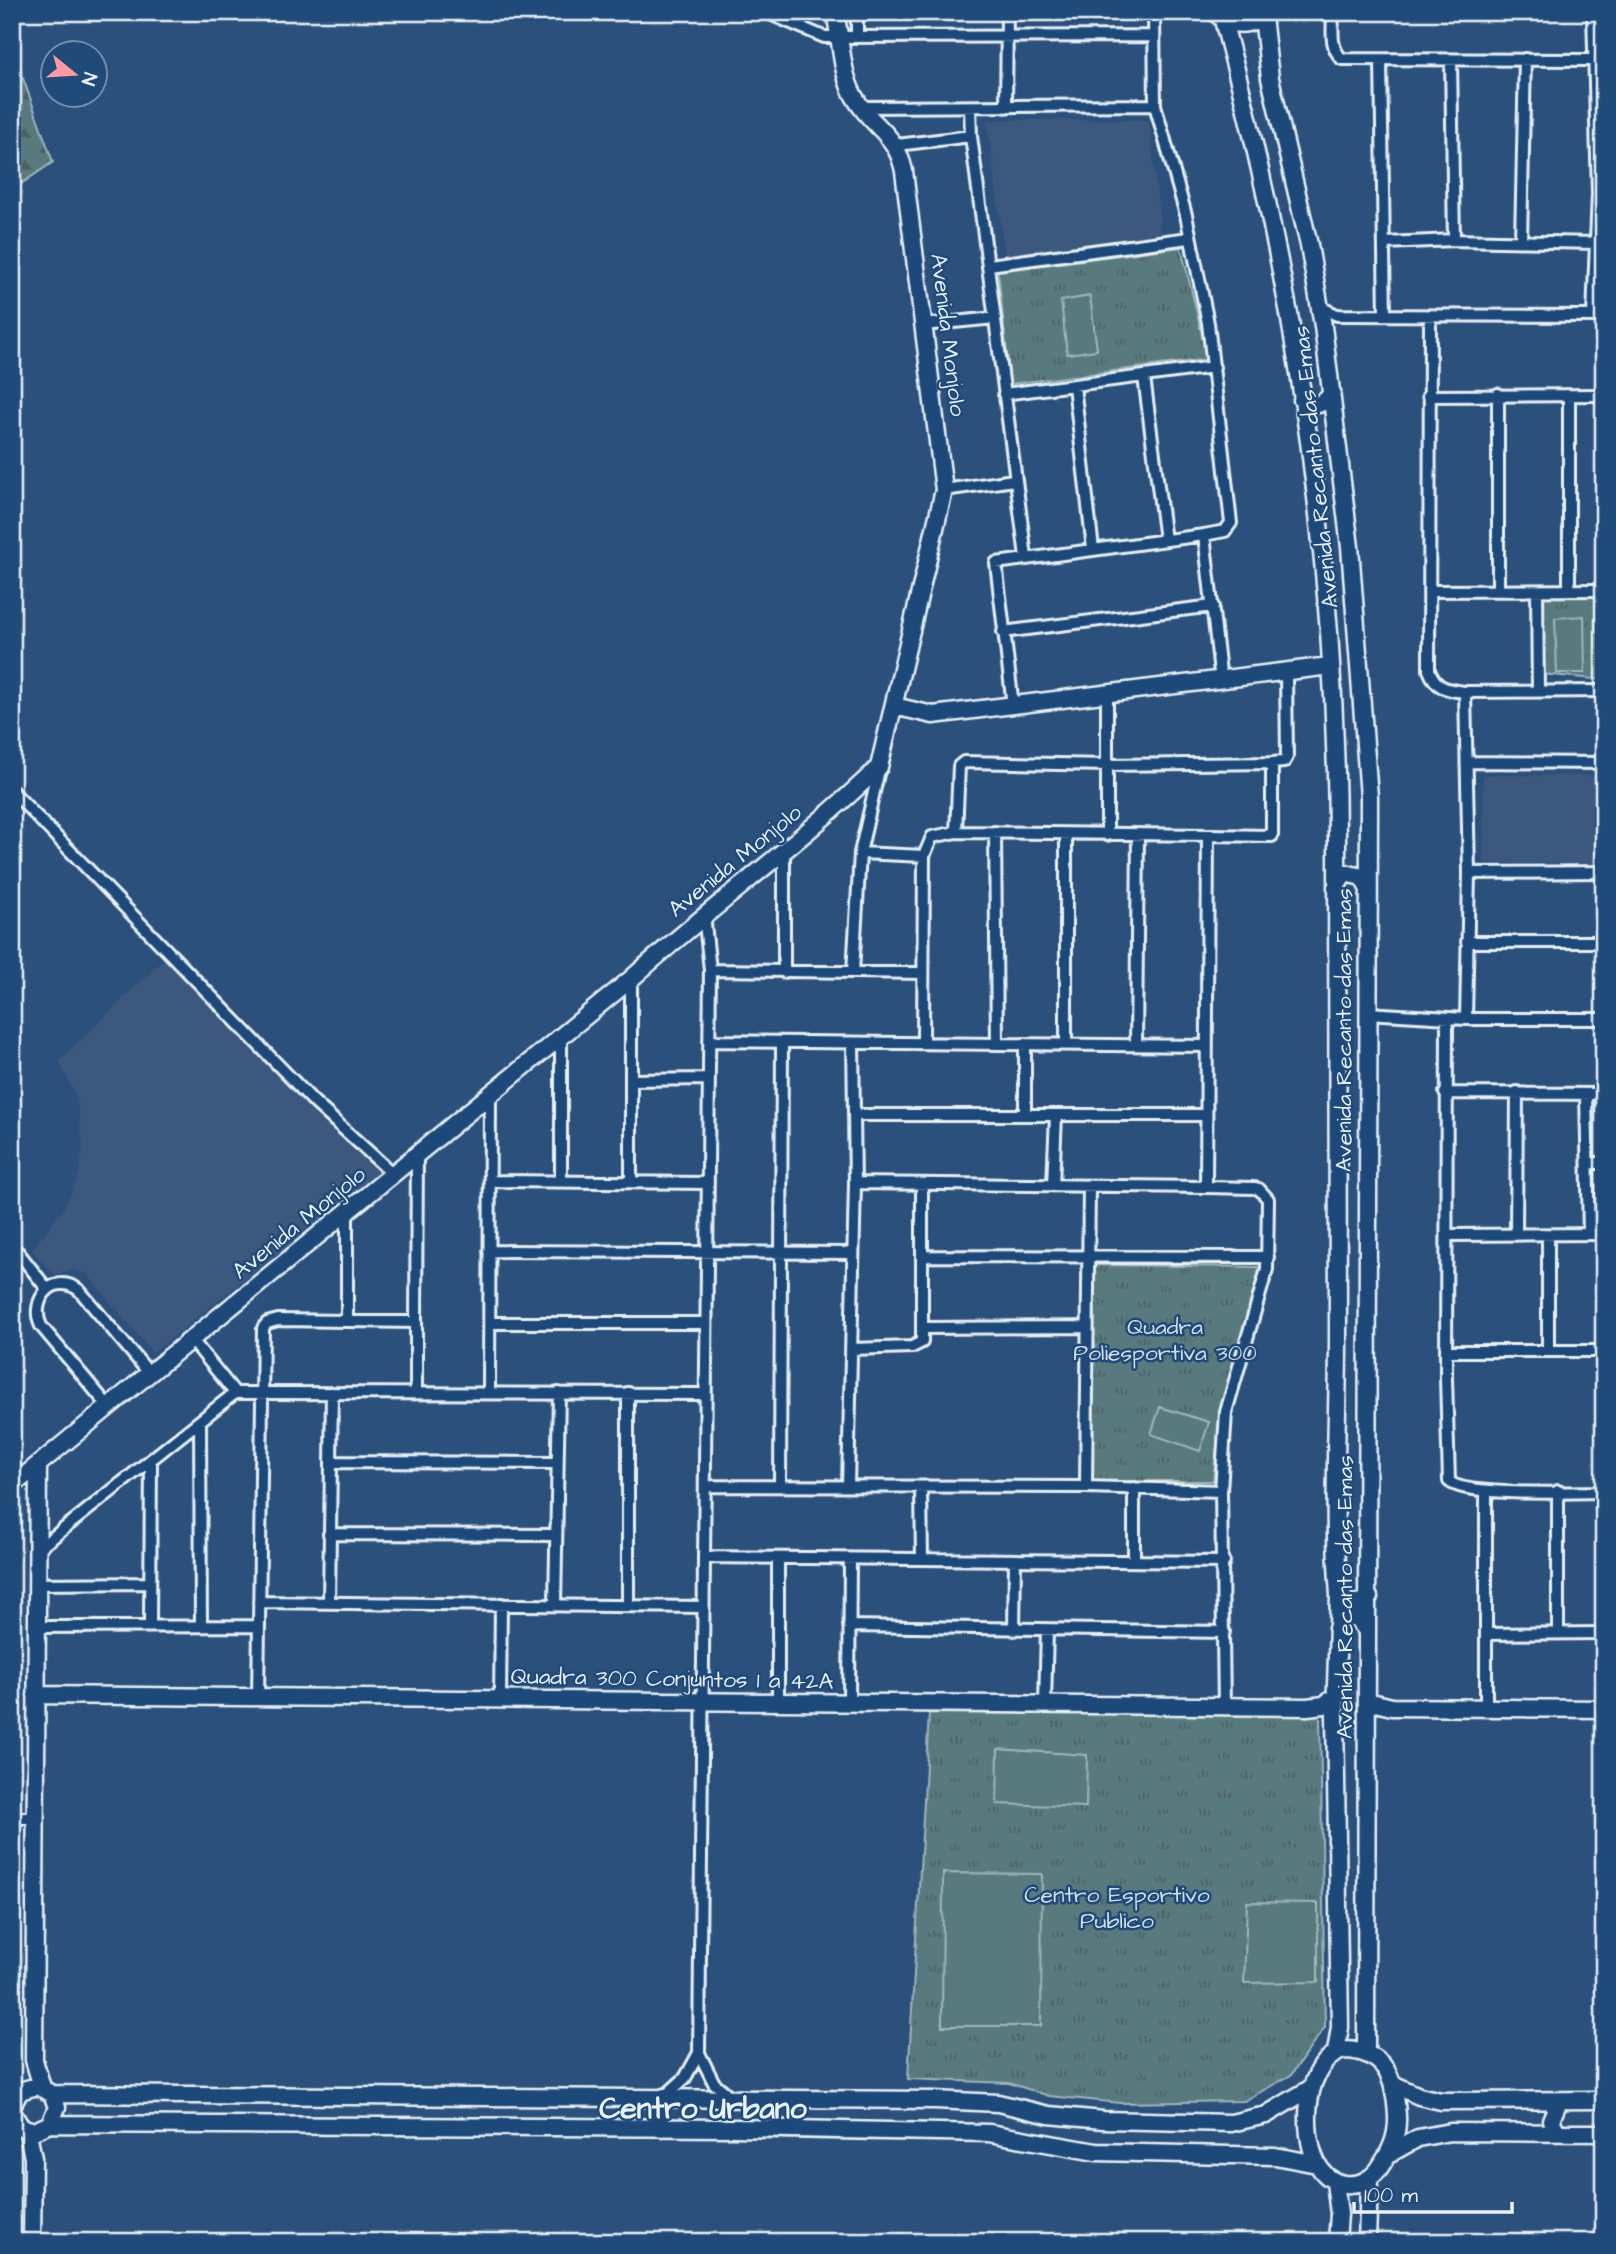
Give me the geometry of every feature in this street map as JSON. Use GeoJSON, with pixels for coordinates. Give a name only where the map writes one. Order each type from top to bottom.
{"type":"FeatureCollection","features":[{"type":"Feature","properties":{"kind":"main road","name":"Avenida Monjolo"},"geometry":{"type":"LineString","coordinates":[[12,1486],[631,979],[704,914],[848,797],[879,767],[944,490],[904,171],[897,145],[862,107],[848,81],[835,12]]}},
{"type":"Feature","properties":{"kind":"main road"},"geometry":{"type":"LineString","coordinates":[[1219,16],[1245,24],[1264,14]]}},
{"type":"Feature","properties":{"kind":"main road","name":"Avenida Recanto das Emas"},"geometry":{"type":"LineString","coordinates":[[1264,14],[1267,60],[1320,307],[1332,392],[1354,603],[1368,797],[1369,1597],[1366,2052]]}},
{"type":"Feature","properties":{"kind":"main road","name":"Avenida Recanto das Emas"},"geometry":{"type":"LineString","coordinates":[[1219,16],[1254,132],[1302,400],[1330,666],[1337,838],[1339,1595],[1335,1715],[1340,2027],[1336,2052]]}},
{"type":"Feature","properties":{"kind":"main road"},"geometry":{"type":"LineString","coordinates":[[1254,132],[1269,127],[1283,130]]}},
{"type":"Feature","properties":{"kind":"main road"},"geometry":{"type":"LineString","coordinates":[[1302,400],[1315,405],[1322,403],[1332,392]]}},
{"type":"Feature","properties":{"kind":"main road"},"geometry":{"type":"LineString","coordinates":[[1311,468],[1327,465],[1340,472]]}},
{"type":"Feature","properties":{"kind":"main road"},"geometry":{"type":"LineString","coordinates":[[894,706],[933,715],[1330,666]]}},
{"type":"Feature","properties":{"kind":"main road"},"geometry":{"type":"LineString","coordinates":[[1337,838],[1341,851],[1348,856],[1362,854],[1368,844]]}},
{"type":"Feature","properties":{"kind":"main road"},"geometry":{"type":"LineString","coordinates":[[1336,887],[1345,873],[1362,877],[1367,886]]}},
{"type":"Feature","properties":{"kind":"main road"},"geometry":{"type":"LineString","coordinates":[[27,2123],[57,2108],[34,2060],[38,1465]]}},
{"type":"Feature","properties":{"kind":"main road"},"geometry":{"type":"LineString","coordinates":[[1339,1595],[1349,1604],[1363,1602],[1369,1597]]}},
{"type":"Feature","properties":{"kind":"main road"},"geometry":{"type":"LineString","coordinates":[[1337,1628],[1344,1619],[1356,1617],[1367,1630]]}},
{"type":"Feature","properties":{"kind":"main road"},"geometry":{"type":"LineString","coordinates":[[1336,1662],[1367,1653]]}},
{"type":"Feature","properties":{"kind":"main road","name":"Quadra 300 Conjuntos 1 a 42A"},"geometry":{"type":"LineString","coordinates":[[36,1695],[1307,1707],[1324,1704],[1336,1696]]}},
{"type":"Feature","properties":{"kind":"main road","name":"Quadra 300 Conjuntos 1 a 42A"},"geometry":{"type":"LineString","coordinates":[[1307,1707],[1335,1715]]}},
{"type":"Feature","properties":{"kind":"main road"},"geometry":{"type":"LineString","coordinates":[[1367,1707],[1604,1709]]}},
{"type":"Feature","properties":{"kind":"main road"},"geometry":{"type":"LineString","coordinates":[[16,2095],[47,2091],[973,2102],[998,2103],[1049,2115],[1103,2120],[1231,2123],[1266,2115],[1311,2088],[1336,2052],[1366,2052],[1379,2060],[1393,2084],[1397,2118],[1391,2153]]}},
{"type":"Feature","properties":{"kind":"main road"},"geometry":{"type":"LineString","coordinates":[[16,2095],[34,2060]]}},
{"type":"Feature","properties":{"kind":"main road"},"geometry":{"type":"LineString","coordinates":[[1393,2084],[1419,2096],[1441,2101],[1604,2100]]}},
{"type":"Feature","properties":{"kind":"main road"},"geometry":{"type":"LineString","coordinates":[[1311,2088],[1308,2130],[1317,2164],[1335,2182],[1350,2186],[1369,2181]]}},
{"type":"Feature","properties":{"kind":"main road"},"geometry":{"type":"LineString","coordinates":[[662,2128],[657,2112],[664,2097]]}},
{"type":"Feature","properties":{"kind":"main road"},"geometry":{"type":"LineString","coordinates":[[732,2098],[740,2112],[735,2128]]}},
{"type":"Feature","properties":{"kind":"main road"},"geometry":{"type":"LineString","coordinates":[[1557,2132],[1551,2120],[1559,2101]]}},
{"type":"Feature","properties":{"kind":"main road"},"geometry":{"type":"LineString","coordinates":[[27,2123],[735,2128],[989,2133],[1096,2152],[1275,2156],[1317,2164]]}},
{"type":"Feature","properties":{"kind":"main road"},"geometry":{"type":"LineString","coordinates":[[27,2123],[33,2158],[32,2242]]}},
{"type":"Feature","properties":{"kind":"main road"},"geometry":{"type":"LineString","coordinates":[[1367,2242],[1369,2181],[1391,2153],[1419,2138],[1450,2132],[1604,2133]]}},
{"type":"Feature","properties":{"kind":"main road"},"geometry":{"type":"LineString","coordinates":[[1335,2182],[1339,2214],[1337,2242]]}},
{"type":"Feature","properties":{"kind":"street"},"geometry":{"type":"LineString","coordinates":[[765,12],[817,35],[1154,36]]}},
{"type":"Feature","properties":{"kind":"street"},"geometry":{"type":"LineString","coordinates":[[857,12],[857,36]]}},
{"type":"Feature","properties":{"kind":"street"},"geometry":{"type":"LineString","coordinates":[[1006,107],[1007,12]]}},
{"type":"Feature","properties":{"kind":"street"},"geometry":{"type":"LineString","coordinates":[[1013,706],[996,563],[1204,535],[1225,531],[1231,523],[1214,367],[1189,238],[1155,105],[1154,12]]}},
{"type":"Feature","properties":{"kind":"street"},"geometry":{"type":"LineString","coordinates":[[1333,12],[1333,42],[1339,56],[1381,61],[1594,60]]}},
{"type":"Feature","properties":{"kind":"street"},"geometry":{"type":"LineString","coordinates":[[1320,307],[1337,315],[1598,316],[1596,243],[1601,193],[1593,12]]}},
{"type":"Feature","properties":{"kind":"street"},"geometry":{"type":"LineString","coordinates":[[1521,241],[1525,59]]}},
{"type":"Feature","properties":{"kind":"street"},"geometry":{"type":"LineString","coordinates":[[1381,61],[1385,315]]}},
{"type":"Feature","properties":{"kind":"street"},"geometry":{"type":"LineString","coordinates":[[1451,61],[1454,240]]}},
{"type":"Feature","properties":{"kind":"street"},"geometry":{"type":"LineString","coordinates":[[862,107],[1155,105]]}},
{"type":"Feature","properties":{"kind":"street"},"geometry":{"type":"LineString","coordinates":[[970,107],[971,136],[1026,557]]}},
{"type":"Feature","properties":{"kind":"street"},"geometry":{"type":"LineString","coordinates":[[897,145],[971,136]]}},
{"type":"Feature","properties":{"kind":"street"},"geometry":{"type":"LineString","coordinates":[[989,265],[1189,238]]}},
{"type":"Feature","properties":{"kind":"street"},"geometry":{"type":"LineString","coordinates":[[1385,243],[1454,240],[1596,243]]}},
{"type":"Feature","properties":{"kind":"street"},"geometry":{"type":"LineString","coordinates":[[1323,326],[1337,315]]}},
{"type":"Feature","properties":{"kind":"street"},"geometry":{"type":"LineString","coordinates":[[1430,316],[1429,670],[1433,679],[1446,690],[1465,692],[1604,691]]}},
{"type":"Feature","properties":{"kind":"street"},"geometry":{"type":"LineString","coordinates":[[923,325],[995,318]]}},
{"type":"Feature","properties":{"kind":"street"},"geometry":{"type":"LineString","coordinates":[[1004,394],[1214,367]]}},
{"type":"Feature","properties":{"kind":"street"},"geometry":{"type":"LineString","coordinates":[[1144,377],[1166,540]]}},
{"type":"Feature","properties":{"kind":"street"},"geometry":{"type":"LineString","coordinates":[[1074,386],[1093,549]]}},
{"type":"Feature","properties":{"kind":"street"},"geometry":{"type":"LineString","coordinates":[[1498,394],[1498,590]]}},
{"type":"Feature","properties":{"kind":"street"},"geometry":{"type":"LineString","coordinates":[[1428,396],[1604,395]]}},
{"type":"Feature","properties":{"kind":"street"},"geometry":{"type":"LineString","coordinates":[[1569,396],[1569,589]]}},
{"type":"Feature","properties":{"kind":"street"},"geometry":{"type":"LineString","coordinates":[[944,490],[1014,480]]}},
{"type":"Feature","properties":{"kind":"street"},"geometry":{"type":"LineString","coordinates":[[1204,535],[1221,681]]}},
{"type":"Feature","properties":{"kind":"street"},"geometry":{"type":"LineString","coordinates":[[1537,590],[1538,691]]}},
{"type":"Feature","properties":{"kind":"street"},"geometry":{"type":"LineString","coordinates":[[1429,591],[1604,590]]}},
{"type":"Feature","properties":{"kind":"street"},"geometry":{"type":"LineString","coordinates":[[1003,632],[1213,606]]}},
{"type":"Feature","properties":{"kind":"street"},"geometry":{"type":"LineString","coordinates":[[956,832],[959,766],[962,762],[1108,765],[1282,763],[1287,757],[1286,673]]}},
{"type":"Feature","properties":{"kind":"street"},"geometry":{"type":"LineString","coordinates":[[1465,692],[1469,873],[1466,1019]]}},
{"type":"Feature","properties":{"kind":"street"},"geometry":{"type":"LineString","coordinates":[[1107,695],[1107,835]]}},
{"type":"Feature","properties":{"kind":"street"},"geometry":{"type":"LineString","coordinates":[[1468,762],[1604,763]]}},
{"type":"Feature","properties":{"kind":"street"},"geometry":{"type":"LineString","coordinates":[[923,1042],[925,856],[932,837],[956,832],[1272,836],[1272,763]]}},
{"type":"Feature","properties":{"kind":"street"},"geometry":{"type":"LineString","coordinates":[[853,972],[860,853],[879,767]]}},
{"type":"Feature","properties":{"kind":"street"},"geometry":{"type":"LineString","coordinates":[[12,791],[315,1102],[394,1175]]}},
{"type":"Feature","properties":{"kind":"street"},"geometry":{"type":"LineString","coordinates":[[848,797],[867,812]]}},
{"type":"Feature","properties":{"kind":"street"},"geometry":{"type":"LineString","coordinates":[[995,832],[997,1043]]}},
{"type":"Feature","properties":{"kind":"street"},"geometry":{"type":"LineString","coordinates":[[1066,835],[1066,1044]]}},
{"type":"Feature","properties":{"kind":"street"},"geometry":{"type":"LineString","coordinates":[[1136,1045],[1138,835]]}},
{"type":"Feature","properties":{"kind":"street"},"geometry":{"type":"LineString","coordinates":[[1206,1187],[1208,835]]}},
{"type":"Feature","properties":{"kind":"street"},"geometry":{"type":"LineString","coordinates":[[784,851],[784,972]]}},
{"type":"Feature","properties":{"kind":"street"},"geometry":{"type":"LineString","coordinates":[[860,853],[925,856]]}},
{"type":"Feature","properties":{"kind":"street"},"geometry":{"type":"LineString","coordinates":[[1469,873],[1604,872]]}},
{"type":"Feature","properties":{"kind":"street"},"geometry":{"type":"LineString","coordinates":[[704,914],[710,971],[699,2053],[714,2083],[732,2098]]}},
{"type":"Feature","properties":{"kind":"street"},"geometry":{"type":"LineString","coordinates":[[1467,942],[1604,942]]}},
{"type":"Feature","properties":{"kind":"street"},"geometry":{"type":"LineString","coordinates":[[710,971],[923,973]]}},
{"type":"Feature","properties":{"kind":"street"},"geometry":{"type":"LineString","coordinates":[[631,979],[631,1180]]}},
{"type":"Feature","properties":{"kind":"street"},"geometry":{"type":"LineString","coordinates":[[1367,1013],[1447,1019],[1604,1018]]}},
{"type":"Feature","properties":{"kind":"street"},"geometry":{"type":"LineString","coordinates":[[1447,1019],[1447,1474],[1451,1483],[1458,1488],[1486,1491],[1604,1492]]}},
{"type":"Feature","properties":{"kind":"street"},"geometry":{"type":"LineString","coordinates":[[561,1036],[561,1182]]}},
{"type":"Feature","properties":{"kind":"street"},"geometry":{"type":"LineString","coordinates":[[709,1041],[1208,1046]]}},
{"type":"Feature","properties":{"kind":"street"},"geometry":{"type":"LineString","coordinates":[[780,1485],[782,1043]]}},
{"type":"Feature","properties":{"kind":"street"},"geometry":{"type":"LineString","coordinates":[[849,1486],[855,1183],[853,1043]]}},
{"type":"Feature","properties":{"kind":"street"},"geometry":{"type":"LineString","coordinates":[[1025,1044],[1025,1114]]}},
{"type":"Feature","properties":{"kind":"street"},"geometry":{"type":"LineString","coordinates":[[632,1080],[707,1079]]}},
{"type":"Feature","properties":{"kind":"street"},"geometry":{"type":"LineString","coordinates":[[1516,1235],[1517,1092]]}},
{"type":"Feature","properties":{"kind":"street"},"geometry":{"type":"LineString","coordinates":[[489,1393],[490,1093]]}},
{"type":"Feature","properties":{"kind":"street"},"geometry":{"type":"LineString","coordinates":[[1445,1093],[1604,1094]]}},
{"type":"Feature","properties":{"kind":"street"},"geometry":{"type":"LineString","coordinates":[[1586,1094],[1589,1234]]}},
{"type":"Feature","properties":{"kind":"street"},"geometry":{"type":"LineString","coordinates":[[854,1115],[1206,1115]]}},
{"type":"Feature","properties":{"kind":"street"},"geometry":{"type":"LineString","coordinates":[[1053,1185],[1056,1115]]}},
{"type":"Feature","properties":{"kind":"street"},"geometry":{"type":"LineString","coordinates":[[416,1391],[417,1155]]}},
{"type":"Feature","properties":{"kind":"street"},"geometry":{"type":"LineString","coordinates":[[1588,1163],[1604,1163]]}},
{"type":"Feature","properties":{"kind":"street"},"geometry":{"type":"LineString","coordinates":[[491,1181],[707,1182]]}},
{"type":"Feature","properties":{"kind":"street"},"geometry":{"type":"LineString","coordinates":[[855,1183],[1254,1188],[1266,1195],[1268,1257],[1265,1281],[1227,1412],[1221,1491],[1224,1706]]}},
{"type":"Feature","properties":{"kind":"street"},"geometry":{"type":"LineString","coordinates":[[852,1349],[919,1346],[923,1328],[922,1185]]}},
{"type":"Feature","properties":{"kind":"street"},"geometry":{"type":"LineString","coordinates":[[1086,1487],[1089,1186]]}},
{"type":"Feature","properties":{"kind":"street"},"geometry":{"type":"LineString","coordinates":[[347,1213],[347,1320]]}},
{"type":"Feature","properties":{"kind":"street"},"geometry":{"type":"LineString","coordinates":[[1447,1235],[1604,1234]]}},
{"type":"Feature","properties":{"kind":"street"},"geometry":{"type":"LineString","coordinates":[[1548,1235],[1548,1351]]}},
{"type":"Feature","properties":{"kind":"street"},"geometry":{"type":"LineString","coordinates":[[489,1251],[852,1253]]}},
{"type":"Feature","properties":{"kind":"street"},"geometry":{"type":"LineString","coordinates":[[18,1252],[47,1289]]}},
{"type":"Feature","properties":{"kind":"street"},"geometry":{"type":"LineString","coordinates":[[923,1256],[1087,1259],[1268,1257]]}},
{"type":"Feature","properties":{"kind":"street"},"geometry":{"type":"LineString","coordinates":[[109,1407],[41,1326],[36,1314],[37,1304],[47,1289],[61,1284],[72,1285],[79,1290],[150,1374]]}},
{"type":"Feature","properties":{"kind":"street"},"geometry":{"type":"LineString","coordinates":[[258,1698],[261,1335],[267,1323],[347,1320],[416,1322]]}},
{"type":"Feature","properties":{"kind":"street"},"geometry":{"type":"LineString","coordinates":[[490,1323],[705,1323]]}},
{"type":"Feature","properties":{"kind":"street"},"geometry":{"type":"LineString","coordinates":[[923,1328],[1087,1327]]}},
{"type":"Feature","properties":{"kind":"street"},"geometry":{"type":"LineString","coordinates":[[191,1339],[235,1393]]}},
{"type":"Feature","properties":{"kind":"street"},"geometry":{"type":"LineString","coordinates":[[1446,1351],[1604,1351]]}},
{"type":"Feature","properties":{"kind":"street"},"geometry":{"type":"LineString","coordinates":[[37,1550],[235,1393],[416,1391],[705,1394]]}},
{"type":"Feature","properties":{"kind":"street"},"geometry":{"type":"LineString","coordinates":[[328,1602],[332,1392]]}},
{"type":"Feature","properties":{"kind":"street"},"geometry":{"type":"LineString","coordinates":[[555,1604],[559,1393]]}},
{"type":"Feature","properties":{"kind":"street"},"geometry":{"type":"LineString","coordinates":[[628,1393],[628,1606]]}},
{"type":"Feature","properties":{"kind":"street"},"geometry":{"type":"LineString","coordinates":[[200,1422],[201,1625]]}},
{"type":"Feature","properties":{"kind":"street"},"geometry":{"type":"LineString","coordinates":[[150,1626],[151,1460]]}},
{"type":"Feature","properties":{"kind":"street"},"geometry":{"type":"LineString","coordinates":[[331,1462],[556,1463]]}},
{"type":"Feature","properties":{"kind":"street"},"geometry":{"type":"LineString","coordinates":[[705,1486],[1086,1487],[1221,1491]]}},
{"type":"Feature","properties":{"kind":"street"},"geometry":{"type":"LineString","coordinates":[[921,1487],[922,1559]]}},
{"type":"Feature","properties":{"kind":"street"},"geometry":{"type":"LineString","coordinates":[[1134,1488],[1134,1560]]}},
{"type":"Feature","properties":{"kind":"street"},"geometry":{"type":"LineString","coordinates":[[1486,1491],[1486,1708]]}},
{"type":"Feature","properties":{"kind":"street"},"geometry":{"type":"LineString","coordinates":[[1558,1491],[1558,1633]]}},
{"type":"Feature","properties":{"kind":"street"},"geometry":{"type":"LineString","coordinates":[[329,1534],[555,1535]]}},
{"type":"Feature","properties":{"kind":"street"},"geometry":{"type":"LineString","coordinates":[[704,1557],[1224,1562]]}},
{"type":"Feature","properties":{"kind":"street"},"geometry":{"type":"LineString","coordinates":[[778,1558],[778,1702]]}},
{"type":"Feature","properties":{"kind":"street"},"geometry":{"type":"LineString","coordinates":[[849,1703],[850,1559]]}},
{"type":"Feature","properties":{"kind":"street"},"geometry":{"type":"LineString","coordinates":[[1014,1630],[1015,1561]]}},
{"type":"Feature","properties":{"kind":"street"},"geometry":{"type":"LineString","coordinates":[[37,1584],[150,1583]]}},
{"type":"Feature","properties":{"kind":"street"},"geometry":{"type":"LineString","coordinates":[[259,1602],[703,1607]]}},
{"type":"Feature","properties":{"kind":"street"},"geometry":{"type":"LineString","coordinates":[[500,1700],[501,1604]]}},
{"type":"Feature","properties":{"kind":"street"},"geometry":{"type":"LineString","coordinates":[[37,1627],[259,1626]]}},
{"type":"Feature","properties":{"kind":"street"},"geometry":{"type":"LineString","coordinates":[[849,1626],[1224,1632]]}},
{"type":"Feature","properties":{"kind":"street"},"geometry":{"type":"LineString","coordinates":[[1045,1704],[1047,1630]]}},
{"type":"Feature","properties":{"kind":"street"},"geometry":{"type":"LineString","coordinates":[[1486,1634],[1604,1633]]}},
{"type":"Feature","properties":{"kind":"street"},"geometry":{"type":"LineString","coordinates":[[12,1818],[36,1818]]}},
{"type":"Feature","properties":{"kind":"street"},"geometry":{"type":"LineString","coordinates":[[664,2097],[685,2078],[699,2053]]}},
{"type":"Feature","properties":{"kind":"shaded area"},"geometry":{"type":"Polygon","coordinates":[[[987,120],[1149,120],[1161,235],[1005,255],[987,120]]]}},
{"type":"Feature","properties":{"kind":"shaded area"},"geometry":{"type":"Polygon","coordinates":[[[1483,775],[1604,776],[1604,863],[1484,863],[1483,775]]]}},
{"type":"Feature","properties":{"kind":"shaded area"},"geometry":{"type":"Polygon","coordinates":[[[168,955],[381,1170],[153,1353],[87,1274],[75,1270],[54,1274],[32,1250],[65,1206],[79,1175],[83,1149],[77,1098],[59,1061],[168,955]]]}},
{"type":"Feature","properties":{"kind":"green space"},"geometry":{"type":"Polygon","coordinates":[[[12,63],[19,67],[53,162],[12,190],[12,63]]]}},
{"type":"Feature","properties":{"kind":"green space"},"geometry":{"type":"Polygon","coordinates":[[[1181,247],[1208,359],[1010,384],[998,271],[1181,247]]]}},
{"type":"Feature","properties":{"kind":"green space"},"geometry":{"type":"Polygon","coordinates":[[[1090,296],[1097,350],[1067,354],[1061,301],[1090,296]]]}},
{"type":"Feature","properties":{"kind":"green space"},"geometry":{"type":"Polygon","coordinates":[[[1541,595],[1604,596],[1604,680],[1542,674],[1541,595]]]}},
{"type":"Feature","properties":{"kind":"green space"},"geometry":{"type":"Polygon","coordinates":[[[1584,616],[1585,673],[1557,673],[1555,618],[1584,616]]]}},
{"type":"Feature","properties":{"kind":"green space","name":"Quadra Poliesportiva 300"},"geometry":{"type":"Polygon","coordinates":[[[1095,1265],[1260,1267],[1221,1412],[1213,1481],[1091,1481],[1095,1265]]]}},
{"type":"Feature","properties":{"kind":"green space"},"geometry":{"type":"Polygon","coordinates":[[[1160,1407],[1209,1422],[1200,1451],[1151,1434],[1160,1407]]]}},
{"type":"Feature","properties":{"kind":"green space","name":"Centro Esportivo Publico"},"geometry":{"type":"Polygon","coordinates":[[[929,1713],[1320,1715],[1325,2027],[1291,2075],[1244,2101],[1120,2103],[1049,2096],[1009,2083],[908,2079],[929,1713]]]}},
{"type":"Feature","properties":{"kind":"green space"},"geometry":{"type":"Polygon","coordinates":[[[998,1749],[1087,1755],[1086,1807],[997,1804],[998,1749]]]}},
{"type":"Feature","properties":{"kind":"green space"},"geometry":{"type":"Polygon","coordinates":[[[943,1873],[1042,1874],[1041,2026],[942,2026],[943,1873]]]}},
{"type":"Feature","properties":{"kind":"green space"},"geometry":{"type":"Polygon","coordinates":[[[1247,1902],[1318,1903],[1318,1982],[1244,1983],[1247,1902]]]}},
{"type":"Feature","properties":{"kind":"district","name":"Centro Urbano"},"geometry":{"type":"Point","coordinates":[703,2109]}}]}
